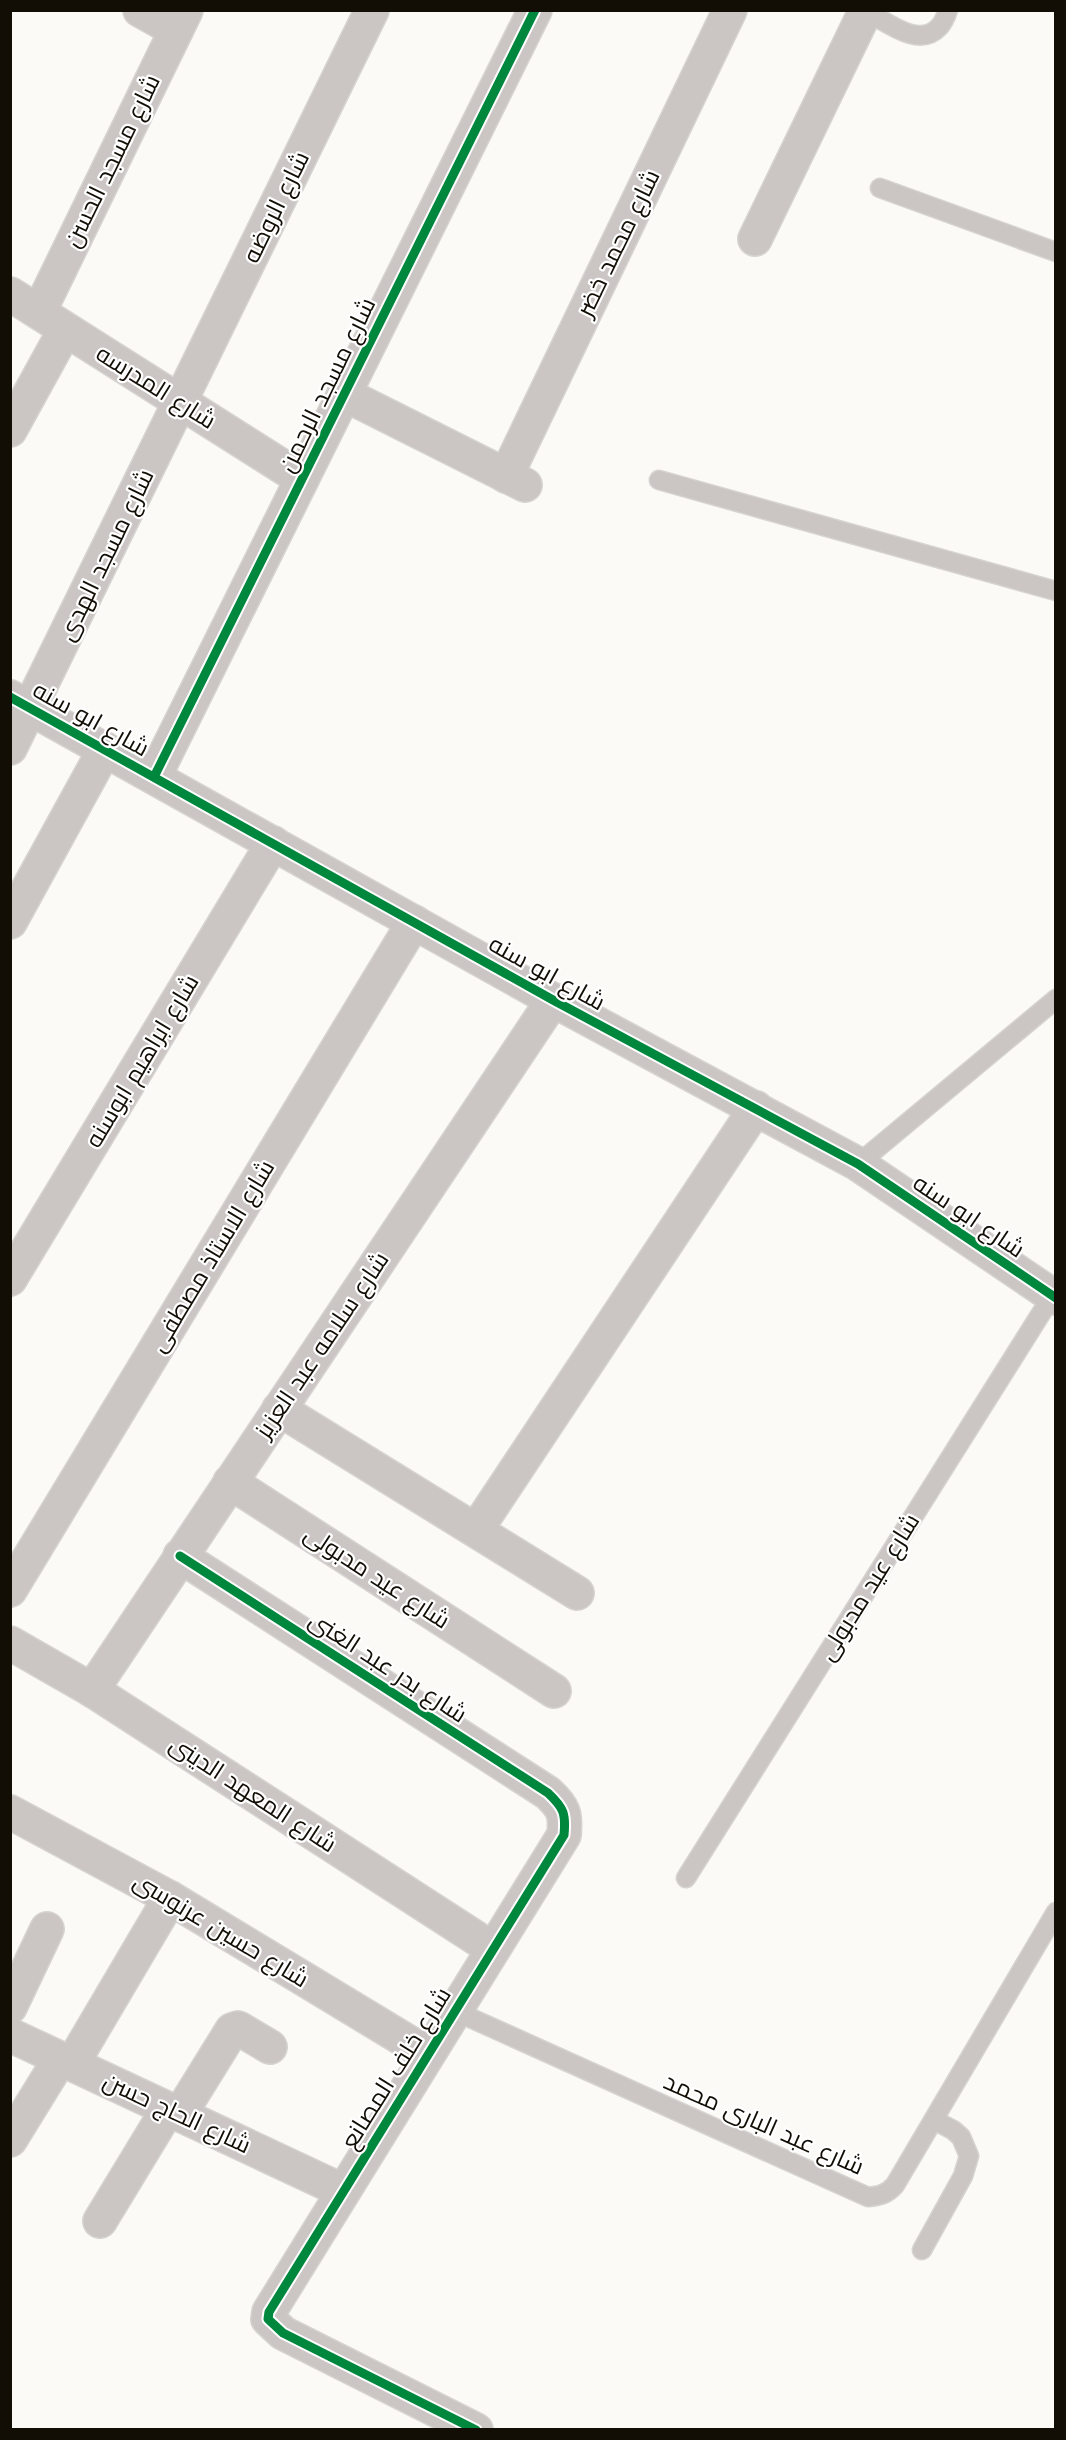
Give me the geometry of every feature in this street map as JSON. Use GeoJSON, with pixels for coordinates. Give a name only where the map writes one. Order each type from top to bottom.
{"type":"FeatureCollection","features":[{"type":"Feature","properties":{"kind":"street"},"geometry":{"type":"LineString","coordinates":[[140,10],[181,20]]}},
{"type":"Feature","properties":{"kind":"street","name":"شارع الروضه"},"geometry":{"type":"LineString","coordinates":[[181,402],[372,10]]}},
{"type":"Feature","properties":{"kind":"street","name":"شارع مسجد الرحمن"},"geometry":{"type":"LineString","coordinates":[[154,777],[535,10]]}},
{"type":"Feature","properties":{"kind":"street","name":"شارع محمد خضر"},"geometry":{"type":"LineString","coordinates":[[344,394],[516,481],[730,10]]}},
{"type":"Feature","properties":{"kind":"street"},"geometry":{"type":"LineString","coordinates":[[755,239],[866,11]]}},
{"type":"Feature","properties":{"kind":"street","name":"شارع مسجد الحسن"},"geometry":{"type":"LineString","coordinates":[[10,430],[52,321],[181,20]]}},
{"type":"Feature","properties":{"kind":"street","name":"شارع المدرسه"},"geometry":{"type":"LineString","coordinates":[[10,294],[302,479]]}},
{"type":"Feature","properties":{"kind":"street","name":"شارع مسجد الهدى"},"geometry":{"type":"LineString","coordinates":[[10,748],[21,703],[181,402]]}},
{"type":"Feature","properties":{"kind":"street","name":"شارع ابو سنه"},"geometry":{"type":"LineString","coordinates":[[21,703],[553,1000],[858,1164],[1054,1297]]}},
{"type":"Feature","properties":{"kind":"street"},"geometry":{"type":"LineString","coordinates":[[10,922],[105,749]]}},
{"type":"Feature","properties":{"kind":"street","name":"شارع ابراهيم ابوسنه"},"geometry":{"type":"LineString","coordinates":[[10,1280],[273,843]]}},
{"type":"Feature","properties":{"kind":"street","name":"شارع الاستاذ مصطفى"},"geometry":{"type":"LineString","coordinates":[[10,1590],[414,922]]}},
{"type":"Feature","properties":{"kind":"street","name":"شارع سلامه عبد العزيز"},"geometry":{"type":"LineString","coordinates":[[92,1690],[553,1000]]}},
{"type":"Feature","properties":{"kind":"street"},"geometry":{"type":"LineString","coordinates":[[476,1530],[756,1108]]}},
{"type":"Feature","properties":{"kind":"street"},"geometry":{"type":"LineString","coordinates":[[279,1408],[577,1593]]}},
{"type":"Feature","properties":{"kind":"street","name":"شارع عيد مدبولى"},"geometry":{"type":"LineString","coordinates":[[230,1482],[554,1691]]}},
{"type":"Feature","properties":{"kind":"street","name":"شارع بدر عبد الغنى"},"geometry":{"type":"LineString","coordinates":[[180,1556],[548,1793],[560,1805],[566,1819]]}},
{"type":"Feature","properties":{"kind":"street","name":"شارع المعهد الدينى"},"geometry":{"type":"LineString","coordinates":[[10,1643],[92,1690],[493,1949]]}},
{"type":"Feature","properties":{"kind":"street","name":"شارع حسين عرنوسى"},"geometry":{"type":"LineString","coordinates":[[10,1812],[170,1898],[428,2054]]}},
{"type":"Feature","properties":{"kind":"street","name":"شارع خلف المصانع"},"geometry":{"type":"LineString","coordinates":[[476,2430],[283,2333],[268,2319],[270,2312],[343,2191],[564,1836],[566,1819]]}},
{"type":"Feature","properties":{"kind":"street"},"geometry":{"type":"LineString","coordinates":[[10,2140],[66,2061],[170,1898]]}},
{"type":"Feature","properties":{"kind":"street"},"geometry":{"type":"LineString","coordinates":[[10,2007],[46,1929]]}},
{"type":"Feature","properties":{"kind":"street"},"geometry":{"type":"LineString","coordinates":[[100,2221],[232,2030],[238,2028],[270,2047]]}},
{"type":"Feature","properties":{"kind":"street","name":"شارع الحاج حسن"},"geometry":{"type":"LineString","coordinates":[[10,2035],[343,2191]]}},
{"type":"Feature","properties":{"kind":"lane"},"geometry":{"type":"LineString","coordinates":[[866,11],[915,37],[928,35],[940,27],[948,10]]}},
{"type":"Feature","properties":{"kind":"lane"},"geometry":{"type":"LineString","coordinates":[[880,188],[1056,252]]}},
{"type":"Feature","properties":{"kind":"lane"},"geometry":{"type":"LineString","coordinates":[[659,480],[1056,591]]}},
{"type":"Feature","properties":{"kind":"lane"},"geometry":{"type":"LineString","coordinates":[[858,1164],[1056,999]]}},
{"type":"Feature","properties":{"kind":"lane","name":"شارع عيد مدبولى"},"geometry":{"type":"LineString","coordinates":[[686,1878],[1054,1297]]}},
{"type":"Feature","properties":{"kind":"lane","name":"شارع عبد البارى محمد"},"geometry":{"type":"LineString","coordinates":[[455,2011],[868,2197],[889,2192],[896,2184],[1056,1912]]}},
{"type":"Feature","properties":{"kind":"lane"},"geometry":{"type":"LineString","coordinates":[[922,2250],[963,2176],[969,2156],[961,2137],[934,2120]]}},
{"type":"Feature","properties":{"kind":"cycle path"},"geometry":{"type":"LineString","coordinates":[[154,777],[535,10]]}},
{"type":"Feature","properties":{"kind":"cycle path"},"geometry":{"type":"LineString","coordinates":[[10,697],[553,1000],[858,1164],[1056,1298]]}},
{"type":"Feature","properties":{"kind":"cycle path"},"geometry":{"type":"LineString","coordinates":[[180,1556],[548,1793],[563,1812],[564,1835],[269,2312],[268,2319],[283,2333],[476,2430]]}}]}
